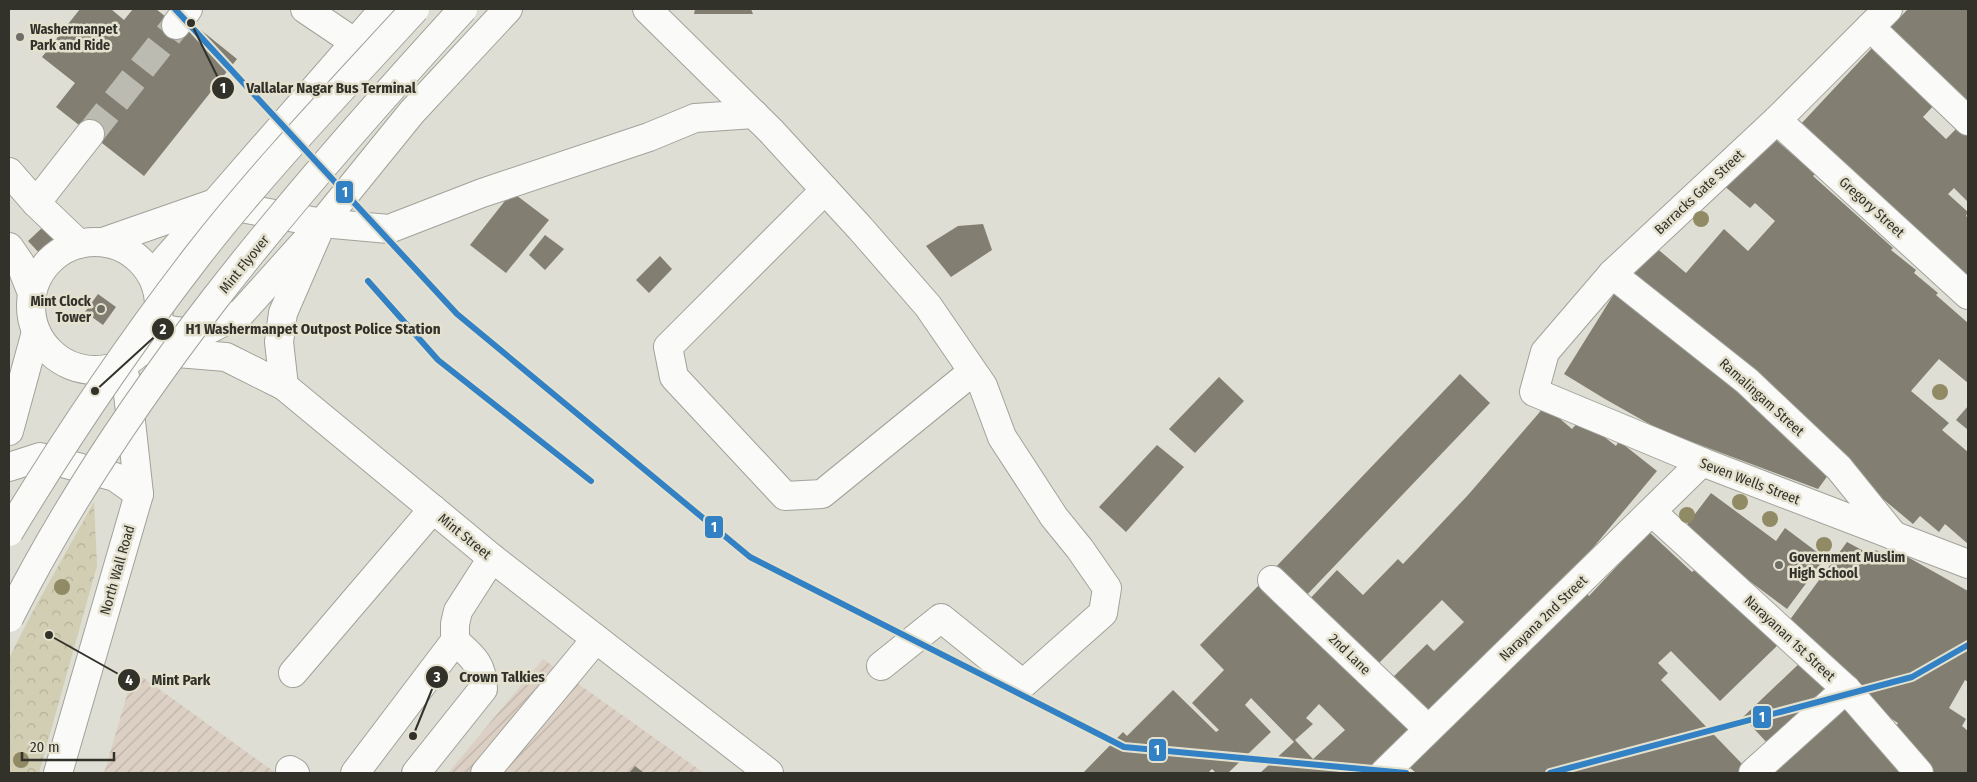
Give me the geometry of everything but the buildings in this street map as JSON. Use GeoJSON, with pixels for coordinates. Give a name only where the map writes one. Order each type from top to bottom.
{"type":"FeatureCollection","features":[{"type":"Feature","properties":{"kind":"main road"},"geometry":{"type":"LineString","coordinates":[[305,9],[354,42]]}},
{"type":"Feature","properties":{"kind":"main road"},"geometry":{"type":"LineString","coordinates":[[152,275],[384,9]]}},
{"type":"Feature","properties":{"kind":"main road"},"geometry":{"type":"LineString","coordinates":[[9,532],[58,452],[199,254],[279,159],[415,9]]}},
{"type":"Feature","properties":{"kind":"main road","name":"Mint Flyover"},"geometry":{"type":"LineString","coordinates":[[9,618],[48,545],[105,451],[176,352],[243,263],[353,132],[463,9]]}},
{"type":"Feature","properties":{"kind":"main road"},"geometry":{"type":"LineString","coordinates":[[155,327],[202,333],[241,313],[322,223],[412,112],[508,9]]}},
{"type":"Feature","properties":{"kind":"main road"},"geometry":{"type":"LineString","coordinates":[[647,9],[754,114],[826,190],[928,306],[983,386],[1002,437],[1054,516],[1107,588],[1103,613],[1023,684],[940,618],[881,666]]}},
{"type":"Feature","properties":{"kind":"main road"},"geometry":{"type":"LineString","coordinates":[[1879,18],[1968,121]]}},
{"type":"Feature","properties":{"kind":"main road","name":"Barracks Gate Street"},"geometry":{"type":"LineString","coordinates":[[1534,392],[1545,352],[1612,274],[1776,120],[1879,18]]}},
{"type":"Feature","properties":{"kind":"main road"},"geometry":{"type":"LineString","coordinates":[[9,172],[36,203],[91,243],[123,248],[140,259],[152,275],[158,292],[155,327],[149,339],[131,357],[102,370],[82,369],[63,361],[47,349],[36,332],[31,313],[32,293],[38,276],[49,262],[63,250],[91,243],[214,203],[322,223],[389,229],[482,193],[649,137],[694,118],[754,114]]}},
{"type":"Feature","properties":{"kind":"main road","name":"Gregory Street"},"geometry":{"type":"LineString","coordinates":[[1776,120],[1968,295]]}},
{"type":"Feature","properties":{"kind":"main road"},"geometry":{"type":"LineString","coordinates":[[36,203],[90,134]]}},
{"type":"Feature","properties":{"kind":"main road"},"geometry":{"type":"LineString","coordinates":[[826,190],[668,347],[674,377],[785,496],[822,494],[972,372]]}},
{"type":"Feature","properties":{"kind":"main road"},"geometry":{"type":"LineString","coordinates":[[284,386],[279,342],[283,313],[322,223]]}},
{"type":"Feature","properties":{"kind":"main road"},"geometry":{"type":"LineString","coordinates":[[9,247],[20,263],[32,293]]}},
{"type":"Feature","properties":{"kind":"main road","name":"Ramalingam Street"},"geometry":{"type":"LineString","coordinates":[[1612,274],[1761,394],[1839,468],[1894,536]]}},
{"type":"Feature","properties":{"kind":"main road"},"geometry":{"type":"LineString","coordinates":[[9,431],[36,332]]}},
{"type":"Feature","properties":{"kind":"main road","name":"Mint Street"},"geometry":{"type":"LineString","coordinates":[[131,357],[226,357],[284,386],[492,558],[770,773]]}},
{"type":"Feature","properties":{"kind":"main road","name":"North Wall Road"},"geometry":{"type":"LineString","coordinates":[[58,773],[139,494],[128,385],[131,357]]}},
{"type":"Feature","properties":{"kind":"main road","name":"Seven Wells Street"},"geometry":{"type":"LineString","coordinates":[[1534,392],[1702,462],[1968,564]]}},
{"type":"Feature","properties":{"kind":"main road"},"geometry":{"type":"LineString","coordinates":[[9,467],[40,457],[115,477],[139,494]]}},
{"type":"Feature","properties":{"kind":"main road","name":"Narayana 2nd Street"},"geometry":{"type":"LineString","coordinates":[[1384,773],[1702,462]]}},
{"type":"Feature","properties":{"kind":"main road"},"geometry":{"type":"LineString","coordinates":[[293,672],[433,509]]}},
{"type":"Feature","properties":{"kind":"main road","name":"Narayanan 1st Street"},"geometry":{"type":"LineString","coordinates":[[1652,512],[1846,689],[1920,773]]}},
{"type":"Feature","properties":{"kind":"main road"},"geometry":{"type":"LineString","coordinates":[[355,773],[455,641],[455,624],[458,611],[492,558]]}},
{"type":"Feature","properties":{"kind":"main road","name":"2nd Lane"},"geometry":{"type":"LineString","coordinates":[[1272,580],[1428,729]]}},
{"type":"Feature","properties":{"kind":"main road"},"geometry":{"type":"LineString","coordinates":[[485,773],[596,639]]}},
{"type":"Feature","properties":{"kind":"main road"},"geometry":{"type":"LineString","coordinates":[[416,773],[482,688],[483,677],[475,659],[455,641]]}},
{"type":"Feature","properties":{"kind":"main road"},"geometry":{"type":"LineString","coordinates":[[1753,773],[1846,689]]}},
{"type":"Feature","properties":{"kind":"shaded area"},"geometry":{"type":"Polygon","coordinates":[[[543,659],[704,773],[448,773],[543,659]]]}},
{"type":"Feature","properties":{"kind":"shaded area"},"geometry":{"type":"Polygon","coordinates":[[[134,671],[276,773],[104,773],[134,671]]]}},
{"type":"Feature","properties":{"kind":"green space"},"geometry":{"type":"Polygon","coordinates":[[[94,502],[97,566],[39,773],[9,773],[9,658],[94,502]]]}},
{"type":"Feature","properties":{"kind":"tunnel"},"geometry":{"type":"LineString","coordinates":[[90,134],[176,25]]}},
{"type":"Feature","properties":{"kind":"transit line","name":"1"},"geometry":{"type":"LineString","coordinates":[[175,9],[457,314],[750,557],[1124,747],[1406,773]]}},
{"type":"Feature","properties":{"kind":"transit line","name":"1"},"geometry":{"type":"LineString","coordinates":[[368,281],[438,360],[591,481]]}},
{"type":"Feature","properties":{"kind":"transit line","name":"1"},"geometry":{"type":"LineString","coordinates":[[1550,773],[1912,677],[1968,645]]}},
{"type":"Feature","properties":{"kind":"place","name":"Vallalar Nagar Bus Terminal"},"geometry":{"type":"Point","coordinates":[191,23]}},
{"type":"Feature","properties":{"kind":"place","name":"Washermanpet Park and Ride"},"geometry":{"type":"Point","coordinates":[20,37]}},
{"type":"Feature","properties":{"kind":"place","name":"Mint Clock Tower"},"geometry":{"type":"Point","coordinates":[101,309]}},
{"type":"Feature","properties":{"kind":"place","name":"H1 Washermanpet Outpost Police Station"},"geometry":{"type":"Point","coordinates":[95,391]}},
{"type":"Feature","properties":{"kind":"place","name":"Government Muslim High School"},"geometry":{"type":"Point","coordinates":[1779,565]}},
{"type":"Feature","properties":{"kind":"place","name":"Mint Park"},"geometry":{"type":"Point","coordinates":[49,635]}},
{"type":"Feature","properties":{"kind":"place","name":"Crown Talkies"},"geometry":{"type":"Point","coordinates":[413,736]}}]}
